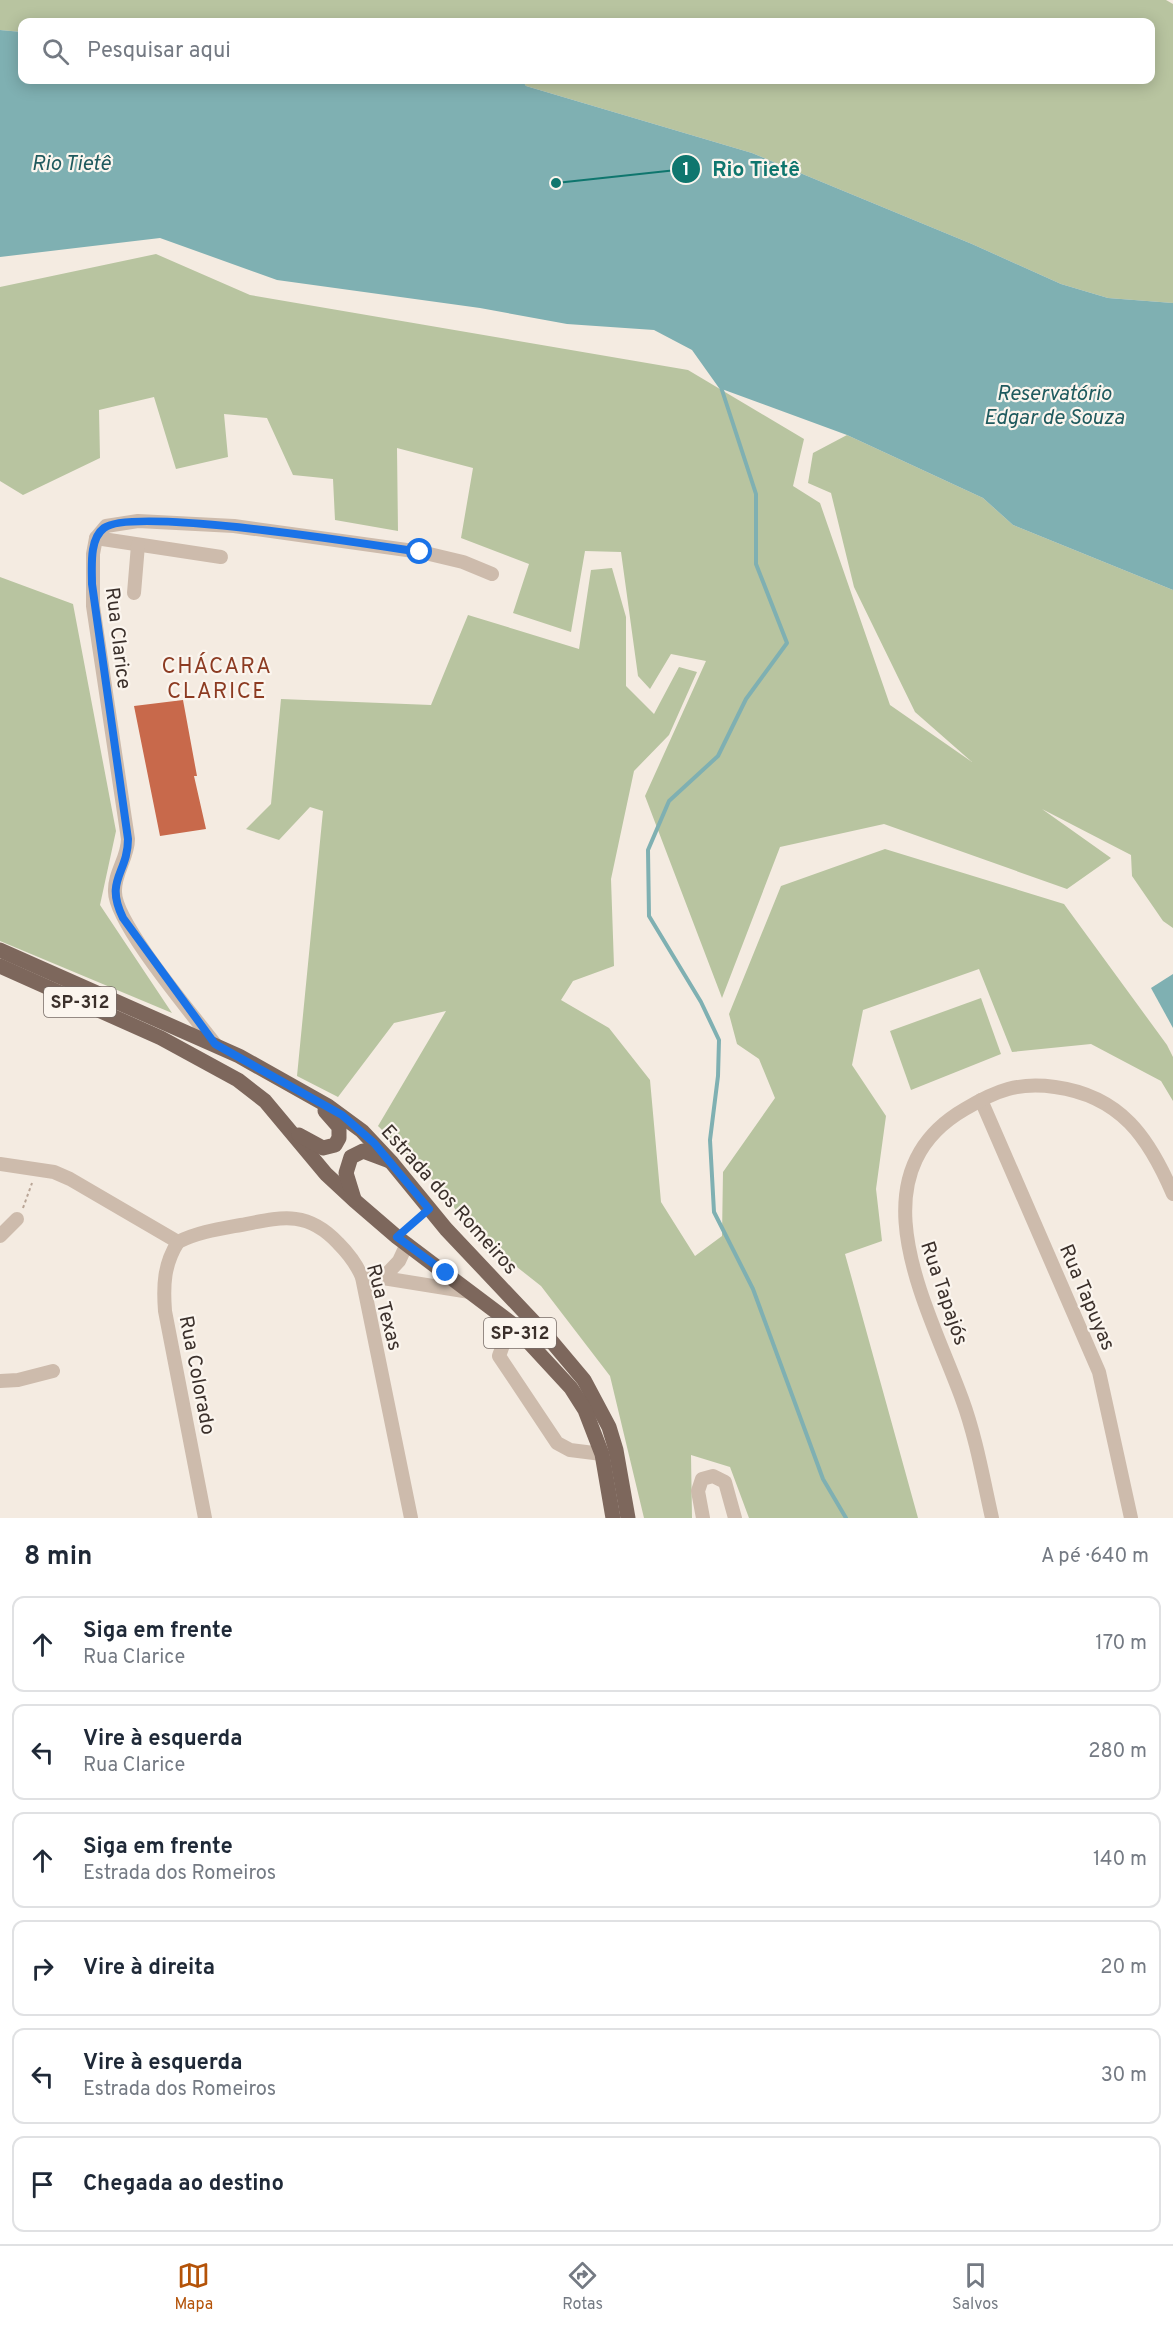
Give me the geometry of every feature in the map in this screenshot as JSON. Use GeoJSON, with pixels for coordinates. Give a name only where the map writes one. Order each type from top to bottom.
{"type":"FeatureCollection","features":[{"type":"Feature","properties":{"kind":"main road","name":"Estrada dos Romeiros"},"geometry":{"type":"LineString","coordinates":[[0,950],[215,1044],[310,1096],[362,1131],[392,1163],[429,1209],[584,1380],[609,1427],[618,1459],[628,1518]]}},
{"type":"Feature","properties":{"kind":"main road","name":"SP-312"},"geometry":{"type":"LineString","coordinates":[[0,966],[205,1061],[252,1091],[290,1129],[326,1174],[354,1200],[402,1240],[511,1323],[571,1388],[585,1410],[602,1454],[613,1518]]}},
{"type":"Feature","properties":{"kind":"main road"},"geometry":{"type":"LineString","coordinates":[[290,1129],[323,1148],[335,1145],[339,1138],[339,1127],[310,1096]]}},
{"type":"Feature","properties":{"kind":"main road"},"geometry":{"type":"LineString","coordinates":[[354,1200],[346,1173],[351,1157],[363,1151],[392,1163]]}},
{"type":"Feature","properties":{"kind":"street"},"geometry":{"type":"LineString","coordinates":[[96,538],[106,526],[124,521],[234,526],[420,552],[463,562],[492,573]]}},
{"type":"Feature","properties":{"kind":"street"},"geometry":{"type":"LineString","coordinates":[[96,538],[221,557]]}},
{"type":"Feature","properties":{"kind":"street","name":"Rua Clarice"},"geometry":{"type":"LineString","coordinates":[[96,538],[93,554],[93,606],[128,839],[126,857],[115,883],[117,905],[132,933],[215,1044]]}},
{"type":"Feature","properties":{"kind":"street"},"geometry":{"type":"LineString","coordinates":[[134,593],[138,545]]}},
{"type":"Feature","properties":{"kind":"street","name":"Rua Tapajós"},"geometry":{"type":"LineString","coordinates":[[992,1518],[963,1401],[920,1292],[906,1242],[908,1186],[921,1146],[943,1122],[1006,1088],[1025,1085],[1055,1087],[1098,1100],[1138,1129],[1157,1157],[1173,1194]]}},
{"type":"Feature","properties":{"kind":"street","name":"Rua Tapuyas"},"geometry":{"type":"LineString","coordinates":[[981,1100],[1099,1372],[1131,1518]]}},
{"type":"Feature","properties":{"kind":"street"},"geometry":{"type":"LineString","coordinates":[[0,1164],[54,1172],[85,1186],[178,1242]]}},
{"type":"Feature","properties":{"kind":"street"},"geometry":{"type":"LineString","coordinates":[[0,1236],[17,1218]]}},
{"type":"Feature","properties":{"kind":"street","name":"Rua Texas"},"geometry":{"type":"LineString","coordinates":[[178,1242],[207,1232],[267,1220],[301,1219],[316,1224],[329,1234],[355,1262],[362,1277],[411,1518]]}},
{"type":"Feature","properties":{"kind":"street"},"geometry":{"type":"LineString","coordinates":[[384,1278],[399,1261],[402,1240]]}},
{"type":"Feature","properties":{"kind":"street","name":"Rua Colorado"},"geometry":{"type":"LineString","coordinates":[[178,1242],[168,1260],[164,1277],[164,1302],[205,1518]]}},
{"type":"Feature","properties":{"kind":"street"},"geometry":{"type":"LineString","coordinates":[[362,1277],[384,1278],[472,1292]]}},
{"type":"Feature","properties":{"kind":"street"},"geometry":{"type":"LineString","coordinates":[[511,1323],[499,1356],[557,1443],[570,1450],[602,1454]]}},
{"type":"Feature","properties":{"kind":"street"},"geometry":{"type":"LineString","coordinates":[[0,1381],[18,1380],[53,1371]]}},
{"type":"Feature","properties":{"kind":"street"},"geometry":{"type":"LineString","coordinates":[[703,1518],[698,1491],[702,1479],[713,1476],[725,1482],[735,1518]]}},
{"type":"Feature","properties":{"kind":"path"},"geometry":{"type":"LineString","coordinates":[[17,1218],[27,1200],[36,1169]]}},
{"type":"Feature","properties":{"kind":"path"},"geometry":{"type":"LineString","coordinates":[[402,1240],[429,1209]]}},
{"type":"Feature","properties":{"kind":"green space"},"geometry":{"type":"Polygon","coordinates":[[[0,0],[1166,0],[1173,4],[1173,303],[1108,298],[1061,284],[972,244],[752,153],[525,84],[1155,84],[1155,18],[18,18],[18,32],[0,30],[0,0]]]}},
{"type":"Feature","properties":{"kind":"green space"},"geometry":{"type":"Polygon","coordinates":[[[156,254],[250,295],[688,370],[804,439],[793,486],[820,503],[890,705],[972,762],[915,712],[854,587],[831,493],[808,483],[813,453],[847,435],[983,498],[1013,525],[1173,590],[1173,928],[1163,921],[1132,876],[1131,855],[1042,809],[1111,858],[1067,889],[884,824],[780,847],[722,998],[645,796],[706,661],[671,654],[650,689],[638,676],[621,552],[585,551],[571,632],[513,613],[529,564],[461,538],[473,468],[397,448],[398,531],[335,520],[333,479],[293,475],[267,418],[224,414],[228,457],[176,469],[154,397],[99,410],[100,458],[23,495],[0,481],[0,287],[156,254]]]}},
{"type":"Feature","properties":{"kind":"green space"},"geometry":{"type":"Polygon","coordinates":[[[612,568],[626,617],[626,686],[654,714],[679,667],[697,672],[669,735],[634,771],[611,879],[614,966],[573,981],[561,1000],[609,1028],[650,1080],[661,1202],[695,1256],[722,1236],[723,1172],[775,1098],[759,1059],[737,1044],[729,1014],[781,886],[885,849],[1064,904],[1167,1045],[1173,1057],[1173,1101],[1161,1081],[1091,1044],[1012,1052],[979,969],[863,1010],[852,1065],[886,1116],[876,1189],[882,1241],[845,1254],[918,1518],[749,1518],[730,1467],[691,1455],[692,1518],[644,1518],[610,1376],[541,1286],[465,1226],[445,1192],[378,1126],[446,1011],[394,1023],[338,1097],[297,1076],[323,811],[310,807],[279,840],[246,829],[271,804],[281,699],[431,705],[468,615],[579,649],[591,570],[612,568]]]}},
{"type":"Feature","properties":{"kind":"green space"},"geometry":{"type":"Polygon","coordinates":[[[0,577],[73,604],[116,831],[100,905],[172,1013],[0,941],[0,577]]]}},
{"type":"Feature","properties":{"kind":"green space"},"geometry":{"type":"Polygon","coordinates":[[[981,998],[1001,1054],[911,1090],[890,1031],[981,998]]]}},
{"type":"Feature","properties":{"kind":"water","name":"Reservatório Edgar de Souza"},"geometry":{"type":"Polygon","coordinates":[[[0,30],[18,32],[18,84],[525,84],[752,153],[972,244],[1061,284],[1108,298],[1173,303],[1173,590],[1013,525],[983,498],[847,435],[719,388],[692,350],[654,330],[567,324],[480,308],[277,280],[160,238],[0,257],[0,30]]]}},
{"type":"Feature","properties":{"kind":"water"},"geometry":{"type":"Polygon","coordinates":[[[1173,974],[1173,1028],[1151,988],[1173,974]]]}},
{"type":"Feature","properties":{"kind":"building"},"geometry":{"type":"Polygon","coordinates":[[[183,700],[197,776],[194,776],[206,829],[160,836],[134,706],[183,700]]]}},
{"type":"Feature","properties":{"kind":"waterway"},"geometry":{"type":"LineString","coordinates":[[720,384],[756,494],[756,564],[787,643],[746,699],[718,756],[669,801],[648,850],[649,916],[701,1002],[719,1040],[718,1076],[710,1140],[714,1212],[753,1289],[823,1479],[846,1518]]}},
{"type":"Feature","properties":{"kind":"place","name":"Rio Tietê"},"geometry":{"type":"Point","coordinates":[556,183]}},
{"type":"Feature","properties":{"kind":"district","name":"CHÁCARA CLARICE"},"geometry":{"type":"Point","coordinates":[217,678]}},
{"type":"Feature","properties":{"kind":"route"},"geometry":{"type":"LineString","coordinates":[[420,552],[234,526],[124,521],[106,526],[96,538],[92,584],[104,686],[110,711],[128,839],[126,857],[115,883],[114,894],[123,918],[215,1044],[269,1072],[342,1115],[362,1131],[392,1163],[429,1209],[397,1237],[446,1273]]}}]}
